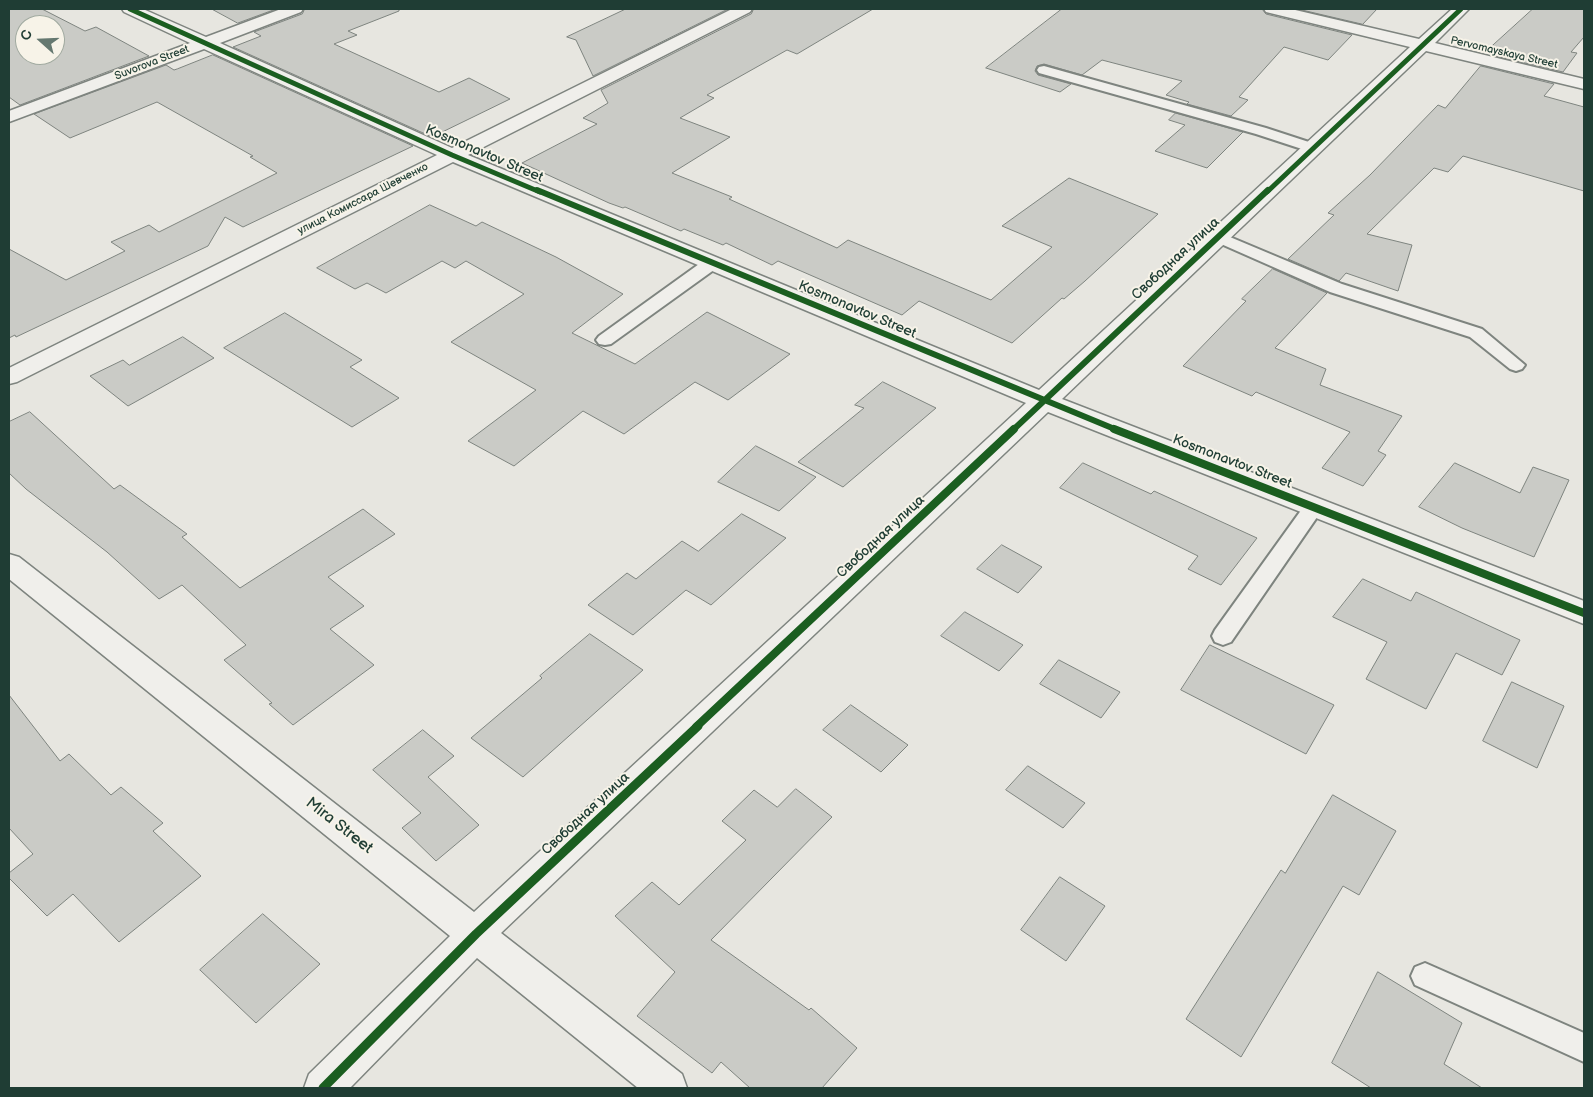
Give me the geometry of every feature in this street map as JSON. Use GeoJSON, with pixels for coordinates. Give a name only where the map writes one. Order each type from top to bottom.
{"type":"FeatureCollection","features":[{"type":"Feature","properties":{"kind":"street","name":"Kosmonavtov Street"},"geometry":{"type":"LineString","coordinates":[[130,9],[452,155],[712,264],[1044,401],[1584,612]]}},
{"type":"Feature","properties":{"kind":"street","name":"Suvorova Street"},"geometry":{"type":"LineString","coordinates":[[9,117],[294,9]]}},
{"type":"Feature","properties":{"kind":"street","name":"улица Комиссара Шевченко"},"geometry":{"type":"LineString","coordinates":[[9,377],[744,9]]}},
{"type":"Feature","properties":{"kind":"street","name":"Pervomayskaya Street"},"geometry":{"type":"LineString","coordinates":[[1272,9],[1584,84]]}},
{"type":"Feature","properties":{"kind":"street","name":"Свободная улица"},"geometry":{"type":"LineString","coordinates":[[323,1088],[476,934],[1461,9]]}},
{"type":"Feature","properties":{"kind":"street","name":"Mira Street"},"geometry":{"type":"LineString","coordinates":[[9,564],[668,1088]]}},
{"type":"Feature","properties":{"kind":"lane"},"geometry":{"type":"LineString","coordinates":[[1044,70],[1252,128],[1313,148]]}},
{"type":"Feature","properties":{"kind":"lane"},"geometry":{"type":"LineString","coordinates":[[1218,237],[1336,288],[1476,333],[1516,365]]}},
{"type":"Feature","properties":{"kind":"lane"},"geometry":{"type":"LineString","coordinates":[[605,340],[712,264]]}},
{"type":"Feature","properties":{"kind":"lane"},"geometry":{"type":"LineString","coordinates":[[1223,636],[1314,507]]}},
{"type":"Feature","properties":{"kind":"lane"},"geometry":{"type":"LineString","coordinates":[[1425,976],[1584,1048]]}},
{"type":"Feature","properties":{"kind":"building"},"geometry":{"type":"Polygon","coordinates":[[[9,9],[42,9],[54,15],[15,15],[15,65],[65,65],[65,21],[85,31],[96,27],[149,56],[20,105],[9,97],[9,9]]]}},
{"type":"Feature","properties":{"kind":"building"},"geometry":{"type":"Polygon","coordinates":[[[212,9],[276,9],[238,23],[212,9]]]}},
{"type":"Feature","properties":{"kind":"building"},"geometry":{"type":"Polygon","coordinates":[[[305,9],[399,9],[399,11],[348,31],[357,35],[334,44],[439,92],[469,78],[510,99],[432,137],[233,47],[261,36],[254,32],[302,14],[305,9]]]}},
{"type":"Feature","properties":{"kind":"building"},"geometry":{"type":"Polygon","coordinates":[[[626,9],[728,9],[593,76],[576,40],[567,37],[626,9]]]}},
{"type":"Feature","properties":{"kind":"building"},"geometry":{"type":"Polygon","coordinates":[[[754,9],[873,9],[797,54],[787,50],[707,95],[714,98],[680,118],[730,137],[672,173],[732,197],[729,199],[837,248],[848,240],[991,300],[1052,247],[1002,226],[1069,178],[1158,214],[1085,281],[1064,299],[1062,298],[1012,343],[919,301],[902,315],[778,261],[772,265],[726,243],[723,245],[684,229],[681,231],[625,207],[609,203],[522,163],[597,124],[583,118],[608,103],[601,90],[751,14],[754,9]]]}},
{"type":"Feature","properties":{"kind":"building"},"geometry":{"type":"Polygon","coordinates":[[[1062,9],[1262,9],[1266,14],[1352,35],[1328,60],[1284,47],[1239,97],[1248,100],[1231,116],[1187,104],[1189,102],[1166,95],[1182,81],[1102,60],[1082,75],[1044,64],[1037,66],[1035,71],[1038,75],[1071,84],[1060,92],[986,68],[1062,9]]]}},
{"type":"Feature","properties":{"kind":"building"},"geometry":{"type":"Polygon","coordinates":[[[1298,9],[1377,9],[1363,24],[1298,9]]]}},
{"type":"Feature","properties":{"kind":"building"},"geometry":{"type":"Polygon","coordinates":[[[1533,9],[1584,9],[1584,37],[1571,52],[1577,53],[1563,72],[1491,55],[1495,50],[1489,49],[1533,9]]]}},
{"type":"Feature","properties":{"kind":"building"},"geometry":{"type":"Polygon","coordinates":[[[213,55],[413,146],[243,227],[225,217],[208,246],[16,337],[15,335],[9,338],[9,249],[66,280],[125,251],[111,242],[149,225],[159,232],[277,173],[250,157],[253,156],[157,102],[70,138],[34,114],[166,65],[174,70],[213,55]]]}},
{"type":"Feature","properties":{"kind":"building"},"geometry":{"type":"Polygon","coordinates":[[[1481,66],[1554,84],[1544,96],[1584,107],[1584,191],[1463,156],[1448,172],[1434,168],[1367,234],[1412,245],[1398,291],[1346,273],[1339,281],[1288,259],[1334,215],[1328,213],[1370,175],[1438,105],[1445,108],[1481,66]]]}},
{"type":"Feature","properties":{"kind":"building"},"geometry":{"type":"Polygon","coordinates":[[[1176,113],[1243,132],[1207,168],[1155,151],[1185,125],[1169,120],[1176,113]]]}},
{"type":"Feature","properties":{"kind":"building"},"geometry":{"type":"Polygon","coordinates":[[[430,205],[476,226],[482,222],[556,257],[623,294],[572,333],[635,364],[707,312],[790,354],[728,400],[695,382],[624,434],[583,411],[514,466],[468,441],[536,390],[451,342],[524,294],[466,261],[455,268],[442,261],[386,293],[367,283],[355,289],[317,268],[430,205]]]}},
{"type":"Feature","properties":{"kind":"building"},"geometry":{"type":"Polygon","coordinates":[[[1273,269],[1327,293],[1275,348],[1326,369],[1320,385],[1402,416],[1378,451],[1386,455],[1363,486],[1322,468],[1350,432],[1256,392],[1252,396],[1183,366],[1246,301],[1242,299],[1273,269]]]}},
{"type":"Feature","properties":{"kind":"building"},"geometry":{"type":"Polygon","coordinates":[[[285,313],[362,360],[350,367],[399,398],[352,427],[224,348],[285,313]]]}},
{"type":"Feature","properties":{"kind":"building"},"geometry":{"type":"Polygon","coordinates":[[[183,337],[214,358],[128,406],[90,376],[123,360],[129,365],[183,337]]]}},
{"type":"Feature","properties":{"kind":"building"},"geometry":{"type":"Polygon","coordinates":[[[883,382],[936,408],[843,487],[798,462],[864,408],[855,405],[883,382]]]}},
{"type":"Feature","properties":{"kind":"building"},"geometry":{"type":"Polygon","coordinates":[[[30,412],[114,489],[120,485],[187,534],[182,537],[240,588],[363,509],[395,534],[328,577],[364,606],[330,629],[374,665],[293,725],[269,704],[272,703],[224,660],[246,645],[182,585],[159,599],[107,552],[26,489],[9,473],[9,422],[30,412]]]}},
{"type":"Feature","properties":{"kind":"building"},"geometry":{"type":"Polygon","coordinates":[[[756,446],[816,477],[779,511],[718,482],[756,446]]]}},
{"type":"Feature","properties":{"kind":"building"},"geometry":{"type":"Polygon","coordinates":[[[1083,463],[1151,494],[1154,491],[1257,538],[1221,585],[1188,569],[1198,556],[1060,488],[1083,463]]]}},
{"type":"Feature","properties":{"kind":"building"},"geometry":{"type":"Polygon","coordinates":[[[1455,463],[1520,493],[1533,467],[1569,480],[1534,557],[1462,528],[1419,507],[1455,463]]]}},
{"type":"Feature","properties":{"kind":"building"},"geometry":{"type":"Polygon","coordinates":[[[742,514],[786,538],[711,605],[686,590],[633,635],[588,605],[627,573],[636,579],[682,541],[698,551],[742,514]]]}},
{"type":"Feature","properties":{"kind":"building"},"geometry":{"type":"Polygon","coordinates":[[[1002,545],[1042,567],[1018,593],[977,569],[1002,545]]]}},
{"type":"Feature","properties":{"kind":"building"},"geometry":{"type":"Polygon","coordinates":[[[1363,579],[1411,601],[1416,592],[1520,640],[1502,675],[1456,653],[1426,709],[1366,679],[1387,642],[1333,617],[1363,579]]]}},
{"type":"Feature","properties":{"kind":"building"},"geometry":{"type":"Polygon","coordinates":[[[965,612],[1023,645],[999,671],[941,636],[965,612]]]}},
{"type":"Feature","properties":{"kind":"building"},"geometry":{"type":"Polygon","coordinates":[[[590,634],[643,670],[523,777],[471,738],[542,678],[540,676],[590,634]]]}},
{"type":"Feature","properties":{"kind":"building"},"geometry":{"type":"Polygon","coordinates":[[[1210,645],[1334,705],[1306,754],[1181,690],[1210,645]]]}},
{"type":"Feature","properties":{"kind":"building"},"geometry":{"type":"Polygon","coordinates":[[[1059,660],[1120,692],[1101,718],[1040,684],[1059,660]]]}},
{"type":"Feature","properties":{"kind":"building"},"geometry":{"type":"Polygon","coordinates":[[[1512,682],[1564,706],[1537,768],[1483,741],[1512,682]]]}},
{"type":"Feature","properties":{"kind":"building"},"geometry":{"type":"Polygon","coordinates":[[[9,695],[60,761],[69,754],[111,795],[121,787],[163,823],[153,831],[201,876],[119,942],[73,894],[47,916],[9,878],[9,873],[33,854],[9,828],[9,695]]]}},
{"type":"Feature","properties":{"kind":"building"},"geometry":{"type":"Polygon","coordinates":[[[851,705],[908,745],[881,772],[823,730],[851,705]]]}},
{"type":"Feature","properties":{"kind":"building"},"geometry":{"type":"Polygon","coordinates":[[[423,730],[454,756],[428,777],[479,825],[436,861],[402,828],[421,813],[373,770],[423,730]]]}},
{"type":"Feature","properties":{"kind":"building"},"geometry":{"type":"Polygon","coordinates":[[[1028,766],[1085,803],[1063,828],[1006,790],[1028,766]]]}},
{"type":"Feature","properties":{"kind":"building"},"geometry":{"type":"Polygon","coordinates":[[[796,789],[832,817],[711,940],[809,1010],[811,1008],[857,1048],[822,1088],[750,1088],[721,1062],[712,1073],[637,1016],[675,972],[615,916],[652,882],[679,905],[746,840],[722,821],[754,790],[777,807],[796,789]]]}},
{"type":"Feature","properties":{"kind":"building"},"geometry":{"type":"Polygon","coordinates":[[[1333,795],[1396,831],[1359,895],[1343,886],[1241,1057],[1186,1019],[1281,870],[1285,873],[1333,795]]]}},
{"type":"Feature","properties":{"kind":"building"},"geometry":{"type":"Polygon","coordinates":[[[1060,877],[1105,906],[1066,961],[1021,930],[1060,877]]]}},
{"type":"Feature","properties":{"kind":"building"},"geometry":{"type":"Polygon","coordinates":[[[263,914],[320,964],[256,1023],[200,970],[263,914]]]}},
{"type":"Feature","properties":{"kind":"building"},"geometry":{"type":"Polygon","coordinates":[[[1378,972],[1462,1023],[1444,1064],[1482,1088],[1371,1088],[1332,1063],[1378,972]]]}},
{"type":"Feature","properties":{"kind":"cycle path"},"geometry":{"type":"LineString","coordinates":[[130,9],[452,155],[1044,401],[1584,613]]}},
{"type":"Feature","properties":{"kind":"cycle path"},"geometry":{"type":"LineString","coordinates":[[323,1088],[476,934],[1461,9]]}}]}
